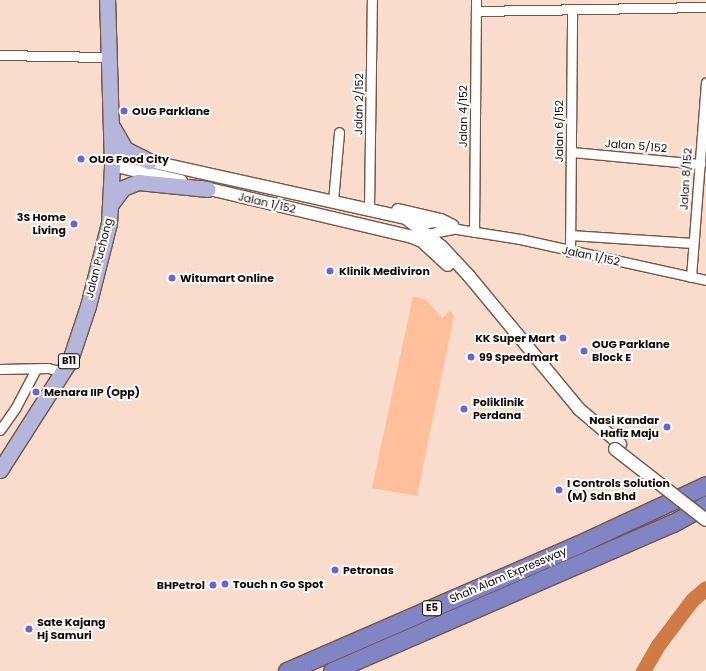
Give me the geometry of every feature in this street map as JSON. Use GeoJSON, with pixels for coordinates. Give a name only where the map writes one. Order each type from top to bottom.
{"type":"FeatureCollection","features":[{"type":"Feature","properties":{"kind":"highway","name":"Shah Alam Expressway"},"geometry":{"type":"LineString","coordinates":[[287,671],[577,545],[706,485]]}},
{"type":"Feature","properties":{"kind":"highway","name":"Shah Alam Expressway"},"geometry":{"type":"LineString","coordinates":[[332,671],[672,523],[706,505]]}},
{"type":"Feature","properties":{"kind":"main road","name":"Jalan Puchong"},"geometry":{"type":"LineString","coordinates":[[0,470],[70,360],[88,306],[109,223],[111,204],[111,159],[106,0]]}},
{"type":"Feature","properties":{"kind":"main road"},"geometry":{"type":"LineString","coordinates":[[110,121],[125,149],[149,160]]}},
{"type":"Feature","properties":{"kind":"main road"},"geometry":{"type":"LineString","coordinates":[[111,204],[123,188],[138,182],[208,189]]}},
{"type":"Feature","properties":{"kind":"street","name":"Jalan 2/152"},"geometry":{"type":"LineString","coordinates":[[369,208],[372,0]]}},
{"type":"Feature","properties":{"kind":"street","name":"Jalan 4/152"},"geometry":{"type":"LineString","coordinates":[[474,232],[476,0]]}},
{"type":"Feature","properties":{"kind":"street"},"geometry":{"type":"LineString","coordinates":[[476,11],[706,7]]}},
{"type":"Feature","properties":{"kind":"street","name":"Jalan 6/152"},"geometry":{"type":"LineString","coordinates":[[570,252],[572,9]]}},
{"type":"Feature","properties":{"kind":"street"},"geometry":{"type":"LineString","coordinates":[[0,55],[108,57]]}},
{"type":"Feature","properties":{"kind":"street","name":"Jalan 8/152"},"geometry":{"type":"LineString","coordinates":[[691,277],[706,83]]}},
{"type":"Feature","properties":{"kind":"street"},"geometry":{"type":"LineString","coordinates":[[333,200],[339,132]]}},
{"type":"Feature","properties":{"kind":"street","name":"Jalan 5/152"},"geometry":{"type":"LineString","coordinates":[[571,152],[700,164]]}},
{"type":"Feature","properties":{"kind":"street","name":"Jalan 1/152"},"geometry":{"type":"LineString","coordinates":[[111,159],[149,160],[369,208]]}},
{"type":"Feature","properties":{"kind":"street","name":"Jalan 1/152"},"geometry":{"type":"LineString","coordinates":[[111,159],[152,173],[208,189],[420,235],[422,224],[434,222],[455,228],[520,239],[570,252],[706,280]]}},
{"type":"Feature","properties":{"kind":"street"},"geometry":{"type":"LineString","coordinates":[[369,208],[386,208],[421,214],[441,220],[455,228]]}},
{"type":"Feature","properties":{"kind":"street"},"geometry":{"type":"LineString","coordinates":[[369,208],[406,218],[525,350],[573,412],[706,511]]}},
{"type":"Feature","properties":{"kind":"street"},"geometry":{"type":"LineString","coordinates":[[570,235],[694,243]]}},
{"type":"Feature","properties":{"kind":"street"},"geometry":{"type":"LineString","coordinates":[[0,369],[36,369],[63,372]]}},
{"type":"Feature","properties":{"kind":"street"},"geometry":{"type":"LineString","coordinates":[[0,430],[16,407],[36,369]]}},
{"type":"Feature","properties":{"kind":"street"},"geometry":{"type":"LineString","coordinates":[[618,446],[706,520]]}},
{"type":"Feature","properties":{"kind":"shaded area"},"geometry":{"type":"Polygon","coordinates":[[[413,296],[426,300],[442,318],[450,311],[454,316],[417,496],[372,488],[413,296]]]}},
{"type":"Feature","properties":{"kind":"waterway"},"geometry":{"type":"LineString","coordinates":[[643,671],[658,645],[692,600],[706,588]]}},
{"type":"Feature","properties":{"kind":"place","name":"OUG Parklane"},"geometry":{"type":"Point","coordinates":[124,111]}},
{"type":"Feature","properties":{"kind":"place","name":"OUG Food City"},"geometry":{"type":"Point","coordinates":[81,159]}},
{"type":"Feature","properties":{"kind":"place","name":"3S Home Living"},"geometry":{"type":"Point","coordinates":[74,224]}},
{"type":"Feature","properties":{"kind":"place","name":"Klinik Mediviron"},"geometry":{"type":"Point","coordinates":[330,271]}},
{"type":"Feature","properties":{"kind":"place","name":"Witumart Online"},"geometry":{"type":"Point","coordinates":[172,278]}},
{"type":"Feature","properties":{"kind":"place","name":"KK Super Mart"},"geometry":{"type":"Point","coordinates":[563,338]}},
{"type":"Feature","properties":{"kind":"place","name":"OUG Parklane Block E"},"geometry":{"type":"Point","coordinates":[584,351]}},
{"type":"Feature","properties":{"kind":"place","name":"99 Speedmart"},"geometry":{"type":"Point","coordinates":[471,357]}},
{"type":"Feature","properties":{"kind":"place","name":"Menara IIP (Opp)"},"geometry":{"type":"Point","coordinates":[36,392]}},
{"type":"Feature","properties":{"kind":"place","name":"Poliklinik Perdana"},"geometry":{"type":"Point","coordinates":[464,409]}},
{"type":"Feature","properties":{"kind":"place","name":"Nasi Kandar Hafiz Maju"},"geometry":{"type":"Point","coordinates":[667,427]}},
{"type":"Feature","properties":{"kind":"place","name":"I Controls Solution (M) Sdn Bhd"},"geometry":{"type":"Point","coordinates":[559,490]}},
{"type":"Feature","properties":{"kind":"place","name":"Petronas"},"geometry":{"type":"Point","coordinates":[335,570]}},
{"type":"Feature","properties":{"kind":"place","name":"Touch n Go Spot"},"geometry":{"type":"Point","coordinates":[225,584]}},
{"type":"Feature","properties":{"kind":"place","name":"BHPetrol"},"geometry":{"type":"Point","coordinates":[213,585]}},
{"type":"Feature","properties":{"kind":"place","name":"Sate Kajang Hj Samuri"},"geometry":{"type":"Point","coordinates":[29,629]}}]}
